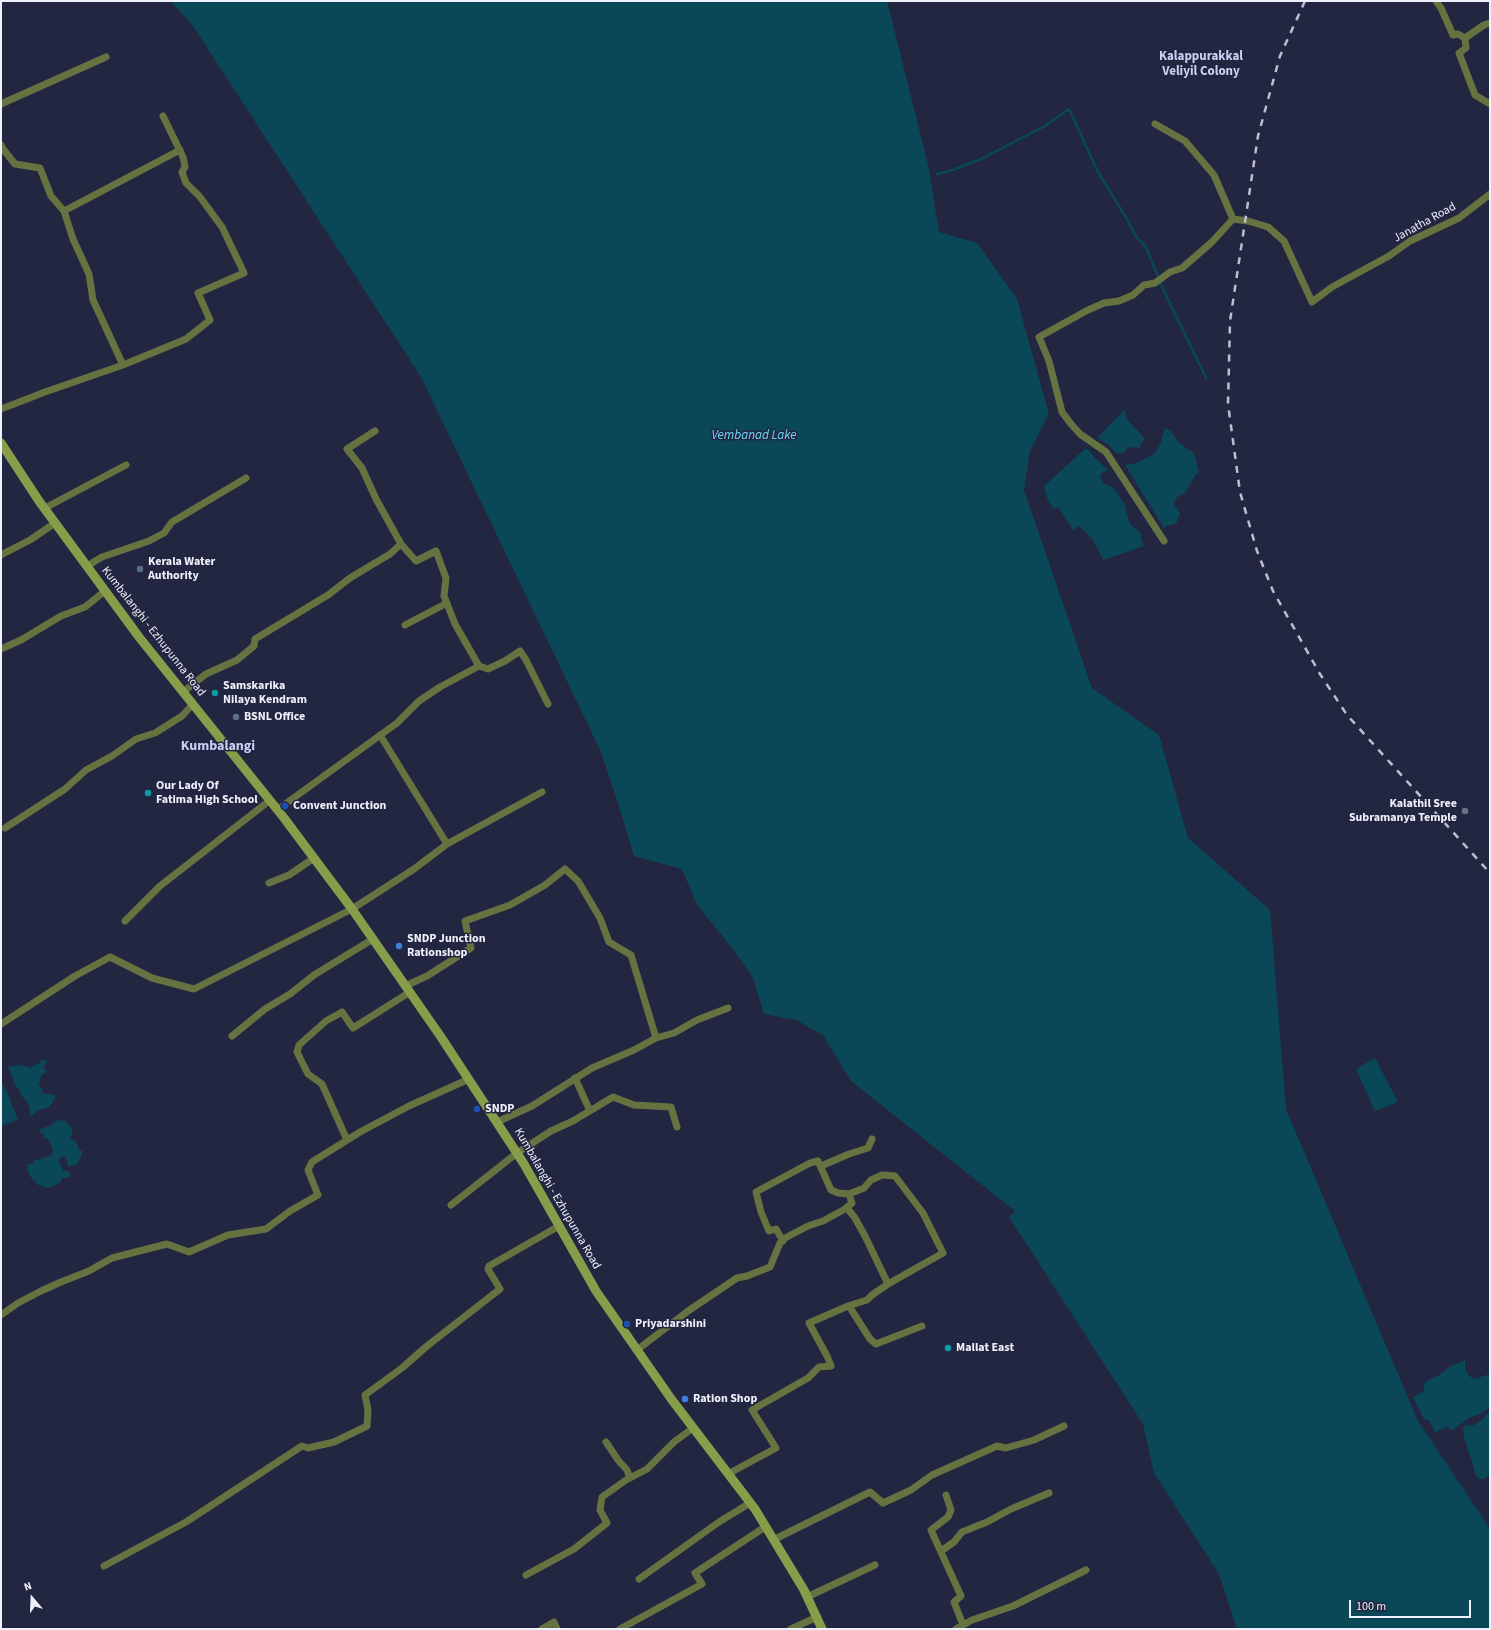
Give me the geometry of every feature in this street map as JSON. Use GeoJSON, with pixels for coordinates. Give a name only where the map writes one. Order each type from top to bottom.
{"type":"FeatureCollection","features":[{"type":"Feature","properties":{"kind":"main road","name":"Kumbalanghi - Ezhupunna Road"},"geometry":{"type":"LineString","coordinates":[[1,443],[44,508],[139,637],[314,858],[408,989],[498,1122],[596,1291],[693,1428],[750,1502],[807,1597],[822,1629]]}},
{"type":"Feature","properties":{"kind":"street"},"geometry":{"type":"LineString","coordinates":[[1436,1],[1441,8],[1453,35],[1458,34],[1465,38]]}},
{"type":"Feature","properties":{"kind":"street"},"geometry":{"type":"LineString","coordinates":[[1465,38],[1484,25],[1490,23]]}},
{"type":"Feature","properties":{"kind":"street"},"geometry":{"type":"LineString","coordinates":[[1465,38],[1466,48],[1459,53],[1475,95],[1490,104]]}},
{"type":"Feature","properties":{"kind":"street"},"geometry":{"type":"LineString","coordinates":[[1,104],[106,57]]}},
{"type":"Feature","properties":{"kind":"street"},"geometry":{"type":"LineString","coordinates":[[1,409],[44,392],[123,365],[186,339],[210,320],[198,293],[244,273],[222,227],[200,197],[186,183],[182,172],[185,167],[183,157],[162,116]]}},
{"type":"Feature","properties":{"kind":"street"},"geometry":{"type":"LineString","coordinates":[[1155,124],[1185,141],[1214,175],[1233,219],[1212,242],[1182,268],[1144,285],[1133,295],[1119,302],[1104,303],[1088,310],[1039,337],[1049,361],[1062,412],[1080,434],[1106,452],[1164,541]]}},
{"type":"Feature","properties":{"kind":"street"},"geometry":{"type":"LineString","coordinates":[[1,145],[15,164],[40,168],[51,196],[64,211],[73,239],[89,274],[93,300],[123,365]]}},
{"type":"Feature","properties":{"kind":"street"},"geometry":{"type":"LineString","coordinates":[[64,211],[180,150]]}},
{"type":"Feature","properties":{"kind":"street","name":"Janatha Road"},"geometry":{"type":"LineString","coordinates":[[1233,219],[1248,220],[1268,227],[1284,240],[1312,302],[1332,288],[1389,256],[1410,241],[1459,218],[1490,194]]}},
{"type":"Feature","properties":{"kind":"street"},"geometry":{"type":"LineString","coordinates":[[375,432],[347,449],[362,468],[376,499],[401,544],[416,561],[436,551],[446,578],[444,596],[455,624],[479,666],[488,669],[505,661],[520,651],[548,704]]}},
{"type":"Feature","properties":{"kind":"street"},"geometry":{"type":"LineString","coordinates":[[44,508],[126,465]]}},
{"type":"Feature","properties":{"kind":"street"},"geometry":{"type":"LineString","coordinates":[[87,566],[102,557],[149,541],[164,533],[172,522],[246,478]]}},
{"type":"Feature","properties":{"kind":"street"},"geometry":{"type":"LineString","coordinates":[[1,555],[30,540],[55,523]]}},
{"type":"Feature","properties":{"kind":"street"},"geometry":{"type":"LineString","coordinates":[[183,692],[206,674],[236,660],[254,646],[254,639],[328,595],[350,578],[390,554],[401,544]]}},
{"type":"Feature","properties":{"kind":"street"},"geometry":{"type":"LineString","coordinates":[[1,649],[20,640],[61,616],[85,606],[105,590]]}},
{"type":"Feature","properties":{"kind":"street"},"geometry":{"type":"LineString","coordinates":[[405,625],[447,603]]}},
{"type":"Feature","properties":{"kind":"street"},"geometry":{"type":"LineString","coordinates":[[277,810],[302,794],[332,769],[397,723],[419,701],[440,687],[479,666]]}},
{"type":"Feature","properties":{"kind":"street"},"geometry":{"type":"LineString","coordinates":[[5,828],[65,789],[86,770],[112,756],[136,739],[155,734],[182,716],[193,704]]}},
{"type":"Feature","properties":{"kind":"street"},"geometry":{"type":"LineString","coordinates":[[380,734],[447,844]]}},
{"type":"Feature","properties":{"kind":"street"},"geometry":{"type":"LineString","coordinates":[[1,1024],[75,976],[110,957],[152,978],[194,989],[352,909],[414,869],[447,844],[542,792]]}},
{"type":"Feature","properties":{"kind":"street"},"geometry":{"type":"LineString","coordinates":[[125,921],[160,886],[269,801]]}},
{"type":"Feature","properties":{"kind":"street"},"geometry":{"type":"LineString","coordinates":[[269,883],[289,876],[314,858]]}},
{"type":"Feature","properties":{"kind":"street"},"geometry":{"type":"LineString","coordinates":[[347,1140],[322,1084],[308,1074],[297,1052],[299,1045],[326,1021],[342,1012],[353,1028],[427,976],[471,948],[465,921],[510,905],[545,885],[565,869],[578,881],[600,918],[609,942],[631,955],[656,1038]]}},
{"type":"Feature","properties":{"kind":"street"},"geometry":{"type":"LineString","coordinates":[[232,1036],[265,1009],[290,994],[314,975],[373,939]]}},
{"type":"Feature","properties":{"kind":"street"},"geometry":{"type":"LineString","coordinates":[[498,1122],[532,1106],[592,1068],[634,1050],[656,1038],[674,1033],[697,1020],[728,1008]]}},
{"type":"Feature","properties":{"kind":"street"},"geometry":{"type":"LineString","coordinates":[[575,1078],[590,1111]]}},
{"type":"Feature","properties":{"kind":"street"},"geometry":{"type":"LineString","coordinates":[[1,1315],[18,1303],[41,1291],[89,1272],[112,1258],[167,1244],[189,1252],[228,1235],[266,1229],[290,1210],[318,1196],[308,1170],[312,1162],[360,1132],[408,1106],[469,1079]]}},
{"type":"Feature","properties":{"kind":"street"},"geometry":{"type":"LineString","coordinates":[[452,1205],[517,1153],[551,1131],[573,1121],[613,1097],[634,1105],[672,1107],[677,1126]]}},
{"type":"Feature","properties":{"kind":"street"},"geometry":{"type":"LineString","coordinates":[[821,1166],[868,1148],[872,1139]]}},
{"type":"Feature","properties":{"kind":"street"},"geometry":{"type":"LineString","coordinates":[[728,1474],[776,1448],[752,1410],[808,1378],[819,1367],[831,1366],[828,1356],[809,1323],[867,1300],[888,1284],[943,1253],[923,1213],[895,1176],[882,1175],[871,1180],[864,1188],[849,1194],[838,1193],[831,1190],[818,1161],[810,1163],[756,1192],[761,1212],[769,1231],[776,1229],[783,1241]]}},
{"type":"Feature","properties":{"kind":"street"},"geometry":{"type":"LineString","coordinates":[[637,1350],[688,1311],[737,1278],[747,1276],[770,1266],[780,1243],[791,1235],[823,1221],[845,1209],[852,1203],[849,1194]]}},
{"type":"Feature","properties":{"kind":"street"},"geometry":{"type":"LineString","coordinates":[[845,1209],[847,1208],[865,1236],[888,1284]]}},
{"type":"Feature","properties":{"kind":"street"},"geometry":{"type":"LineString","coordinates":[[104,1566],[186,1522],[302,1446],[308,1448],[334,1442],[367,1426],[368,1410],[365,1395],[402,1368],[427,1346],[500,1289],[488,1269],[489,1266],[559,1226]]}},
{"type":"Feature","properties":{"kind":"street"},"geometry":{"type":"LineString","coordinates":[[850,1306],[870,1339],[876,1344],[922,1326]]}},
{"type":"Feature","properties":{"kind":"street"},"geometry":{"type":"LineString","coordinates":[[773,1540],[870,1492],[883,1503],[911,1490],[932,1475],[996,1446],[1006,1448],[1027,1442],[1064,1426]]}},
{"type":"Feature","properties":{"kind":"street"},"geometry":{"type":"LineString","coordinates":[[526,1576],[574,1549],[607,1523],[600,1510],[602,1497],[630,1478],[647,1469],[674,1442],[693,1428]]}},
{"type":"Feature","properties":{"kind":"street"},"geometry":{"type":"LineString","coordinates":[[606,1442],[627,1470],[630,1478]]}},
{"type":"Feature","properties":{"kind":"street"},"geometry":{"type":"LineString","coordinates":[[941,1551],[954,1542],[962,1532],[1049,1493]]}},
{"type":"Feature","properties":{"kind":"street"},"geometry":{"type":"LineString","coordinates":[[946,1495],[951,1510],[948,1517],[932,1530],[961,1596],[954,1602],[960,1627],[972,1620],[1013,1606],[1086,1570]]}},
{"type":"Feature","properties":{"kind":"street"},"geometry":{"type":"LineString","coordinates":[[639,1579],[750,1502]]}},
{"type":"Feature","properties":{"kind":"street"},"geometry":{"type":"LineString","coordinates":[[620,1629],[702,1584],[695,1573],[765,1526]]}},
{"type":"Feature","properties":{"kind":"street"},"geometry":{"type":"LineString","coordinates":[[807,1597],[875,1565]]}},
{"type":"Feature","properties":{"kind":"street"},"geometry":{"type":"LineString","coordinates":[[790,1629],[817,1617]]}},
{"type":"Feature","properties":{"kind":"street"},"geometry":{"type":"LineString","coordinates":[[542,1629],[554,1622],[557,1629]]}},
{"type":"Feature","properties":{"kind":"water","name":"Vembanad Lake"},"geometry":{"type":"Polygon","coordinates":[[[170,1],[887,1],[928,165],[939,232],[977,243],[1017,299],[1049,414],[1030,451],[1024,490],[1092,688],[1159,735],[1188,838],[1270,910],[1286,1109],[1417,1419],[1490,1529],[1490,1629],[1237,1629],[1219,1574],[1154,1473],[1143,1424],[1009,1217],[1015,1211],[851,1081],[823,1035],[796,1020],[764,1014],[753,978],[733,949],[697,905],[682,869],[634,856],[601,752],[421,377],[191,23],[170,1]]]}},
{"type":"Feature","properties":{"kind":"water"},"geometry":{"type":"Polygon","coordinates":[[[1125,409],[1127,419],[1145,439],[1140,444],[1140,448],[1129,447],[1123,453],[1117,454],[1109,445],[1097,438],[1125,409]]]}},
{"type":"Feature","properties":{"kind":"water"},"geometry":{"type":"Polygon","coordinates":[[[1165,428],[1171,431],[1179,443],[1194,453],[1199,473],[1196,474],[1185,493],[1177,497],[1174,504],[1180,513],[1176,524],[1165,526],[1165,530],[1125,465],[1136,463],[1153,455],[1160,445],[1165,428]]]}},
{"type":"Feature","properties":{"kind":"water"},"geometry":{"type":"Polygon","coordinates":[[[1085,449],[1088,449],[1108,470],[1103,472],[1100,477],[1103,483],[1114,488],[1124,503],[1130,524],[1141,533],[1141,540],[1144,546],[1103,560],[1093,540],[1080,526],[1073,530],[1058,507],[1054,509],[1048,501],[1044,486],[1085,449]]]}},
{"type":"Feature","properties":{"kind":"water"},"geometry":{"type":"Polygon","coordinates":[[[1375,1058],[1398,1102],[1375,1111],[1356,1069],[1375,1058]]]}},
{"type":"Feature","properties":{"kind":"water"},"geometry":{"type":"Polygon","coordinates":[[[40,1060],[45,1060],[47,1063],[44,1065],[44,1069],[47,1071],[41,1076],[40,1083],[38,1085],[43,1089],[42,1093],[55,1095],[55,1100],[48,1108],[38,1110],[31,1117],[28,1103],[16,1087],[8,1067],[22,1065],[30,1068],[41,1062],[40,1060]]]}},
{"type":"Feature","properties":{"kind":"water"},"geometry":{"type":"Polygon","coordinates":[[[1,1082],[7,1092],[18,1120],[1,1126],[1,1082]]]}},
{"type":"Feature","properties":{"kind":"water"},"geometry":{"type":"Polygon","coordinates":[[[58,1120],[67,1121],[66,1124],[71,1126],[73,1134],[70,1137],[71,1140],[75,1140],[78,1149],[82,1151],[82,1155],[77,1164],[69,1167],[65,1156],[62,1157],[59,1160],[59,1164],[62,1166],[63,1171],[69,1171],[71,1176],[67,1178],[63,1177],[60,1183],[48,1188],[36,1184],[36,1181],[32,1179],[28,1172],[27,1165],[34,1163],[34,1159],[38,1160],[52,1155],[53,1150],[48,1139],[43,1138],[44,1134],[40,1133],[39,1129],[50,1126],[58,1120]]]}},
{"type":"Feature","properties":{"kind":"water"},"geometry":{"type":"Polygon","coordinates":[[[1465,1360],[1465,1368],[1468,1375],[1474,1379],[1490,1374],[1490,1407],[1480,1414],[1469,1418],[1451,1431],[1447,1426],[1435,1433],[1430,1421],[1424,1419],[1413,1397],[1425,1391],[1423,1385],[1427,1381],[1439,1375],[1451,1366],[1465,1360]]]}},
{"type":"Feature","properties":{"kind":"water"},"geometry":{"type":"Polygon","coordinates":[[[1490,1411],[1490,1474],[1484,1479],[1480,1479],[1476,1475],[1464,1437],[1463,1426],[1472,1426],[1483,1419],[1490,1411]]]}},
{"type":"Feature","properties":{"kind":"waterway"},"geometry":{"type":"LineString","coordinates":[[937,174],[953,170],[981,159],[1045,126],[1069,109],[1098,172],[1127,219],[1136,237],[1146,247],[1164,291],[1206,378]]}},
{"type":"Feature","properties":{"kind":"railway"},"geometry":{"type":"LineString","coordinates":[[1305,1],[1280,56],[1258,136],[1230,321],[1228,404],[1240,492],[1257,551],[1273,591],[1320,674],[1347,715],[1490,873]]}},
{"type":"Feature","properties":{"kind":"place","name":"Kerala Water Authority"},"geometry":{"type":"Point","coordinates":[140,569]}},
{"type":"Feature","properties":{"kind":"place","name":"Samskarika Nilaya Kendram"},"geometry":{"type":"Point","coordinates":[215,693]}},
{"type":"Feature","properties":{"kind":"place","name":"BSNL Office"},"geometry":{"type":"Point","coordinates":[236,717]}},
{"type":"Feature","properties":{"kind":"place","name":"Our Lady Of Fatima High School"},"geometry":{"type":"Point","coordinates":[148,793]}},
{"type":"Feature","properties":{"kind":"place","name":"Convent Junction"},"geometry":{"type":"Point","coordinates":[285,806]}},
{"type":"Feature","properties":{"kind":"place","name":"Kalathil Sree Subramanya Temple"},"geometry":{"type":"Point","coordinates":[1465,811]}},
{"type":"Feature","properties":{"kind":"place","name":"SNDP Junction Rationshop"},"geometry":{"type":"Point","coordinates":[399,946]}},
{"type":"Feature","properties":{"kind":"place","name":"SNDP"},"geometry":{"type":"Point","coordinates":[477,1109]}},
{"type":"Feature","properties":{"kind":"place","name":"Priyadarshini"},"geometry":{"type":"Point","coordinates":[627,1324]}},
{"type":"Feature","properties":{"kind":"place","name":"Mallat East"},"geometry":{"type":"Point","coordinates":[948,1348]}},
{"type":"Feature","properties":{"kind":"place","name":"Ration Shop"},"geometry":{"type":"Point","coordinates":[685,1399]}},
{"type":"Feature","properties":{"kind":"district","name":"Kalappurakkal Veliyil Colony"},"geometry":{"type":"Point","coordinates":[1201,64]}},
{"type":"Feature","properties":{"kind":"district","name":"Kumbalangi"},"geometry":{"type":"Point","coordinates":[218,747]}}]}
